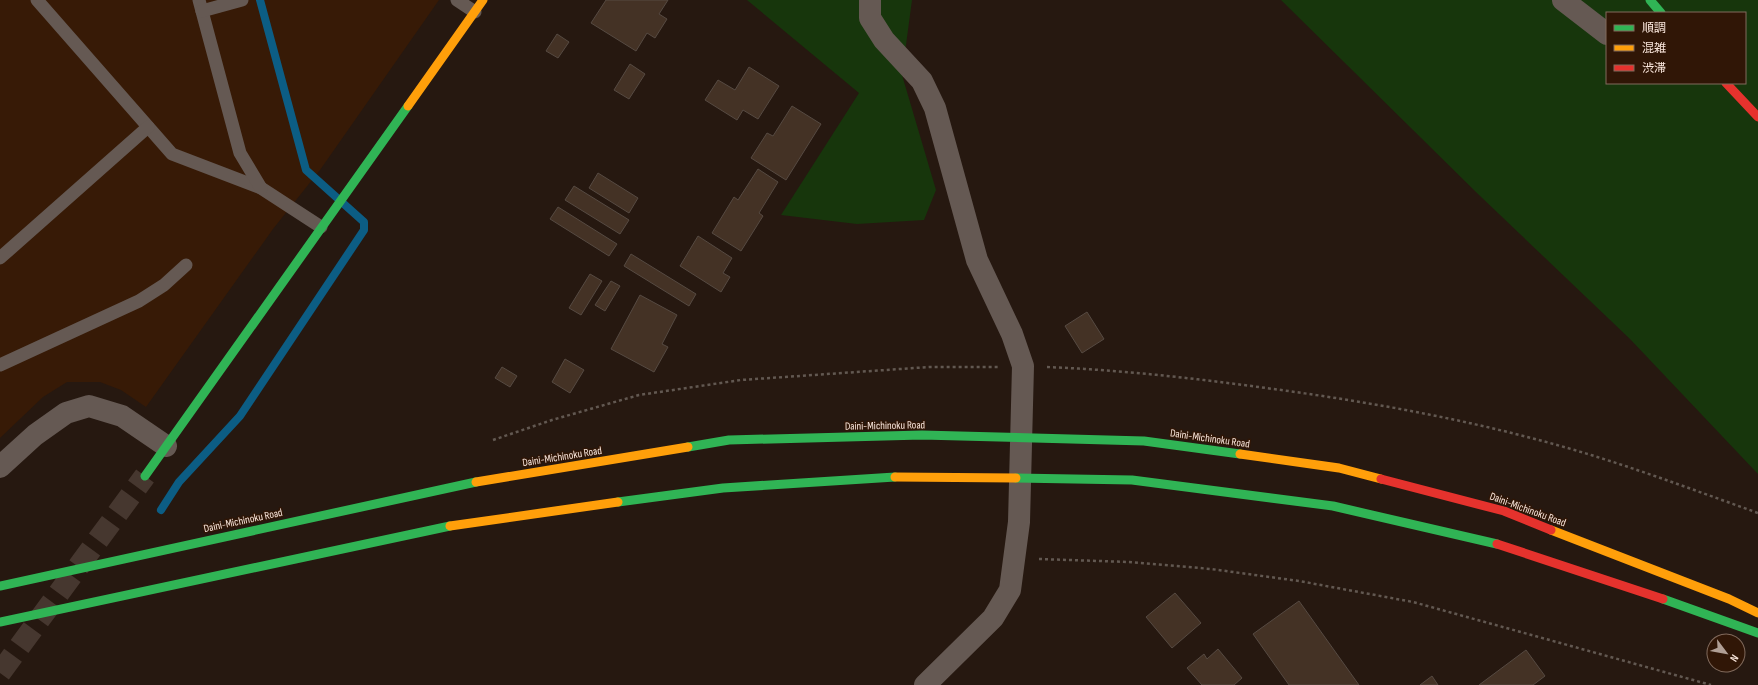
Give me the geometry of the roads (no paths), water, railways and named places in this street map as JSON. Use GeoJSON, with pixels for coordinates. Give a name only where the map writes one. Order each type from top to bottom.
{"type":"FeatureCollection","features":[{"type":"Feature","properties":{"kind":"main road"},"geometry":{"type":"LineString","coordinates":[[145,476],[483,0]]}},
{"type":"Feature","properties":{"kind":"main road"},"geometry":{"type":"LineString","coordinates":[[1650,0],[1660,12]]}},
{"type":"Feature","properties":{"kind":"main road"},"geometry":{"type":"LineString","coordinates":[[1727,84],[1758,117]]}},
{"type":"Feature","properties":{"kind":"main road","name":"Daini-Michinoku Road"},"geometry":{"type":"LineString","coordinates":[[0,586],[452,486],[721,442],[922,435],[1144,441],[1339,468],[1504,511],[1730,598],[1758,612]]}},
{"type":"Feature","properties":{"kind":"main road"},"geometry":{"type":"LineString","coordinates":[[0,622],[456,525],[723,488],[911,476],[1132,480],[1333,506],[1498,544],[1719,618],[1758,633]]}},
{"type":"Feature","properties":{"kind":"street"},"geometry":{"type":"LineString","coordinates":[[870,0],[870,18],[884,40],[922,81],[935,108],[977,260],[1012,334],[1024,366],[1019,522],[1010,590],[993,618],[925,685]]}},
{"type":"Feature","properties":{"kind":"street"},"geometry":{"type":"LineString","coordinates":[[1563,0],[1606,33]]}},
{"type":"Feature","properties":{"kind":"street"},"geometry":{"type":"LineString","coordinates":[[0,467],[35,435],[66,413],[89,406],[122,416],[166,446]]}},
{"type":"Feature","properties":{"kind":"lane"},"geometry":{"type":"LineString","coordinates":[[37,0],[172,154],[261,188],[321,227]]}},
{"type":"Feature","properties":{"kind":"lane"},"geometry":{"type":"LineString","coordinates":[[242,0],[201,6],[240,153],[261,188]]}},
{"type":"Feature","properties":{"kind":"lane"},"geometry":{"type":"LineString","coordinates":[[457,0],[475,12]]}},
{"type":"Feature","properties":{"kind":"lane"},"geometry":{"type":"LineString","coordinates":[[0,258],[148,127]]}},
{"type":"Feature","properties":{"kind":"lane"},"geometry":{"type":"LineString","coordinates":[[0,365],[139,301],[164,285],[186,265]]}},
{"type":"Feature","properties":{"kind":"waterway"},"geometry":{"type":"LineString","coordinates":[[161,510],[179,482],[240,416],[364,230],[364,222],[306,170],[260,0]]}},
{"type":"Feature","properties":{"kind":"tunnel"},"geometry":{"type":"LineString","coordinates":[[0,673],[145,476]]}}]}
